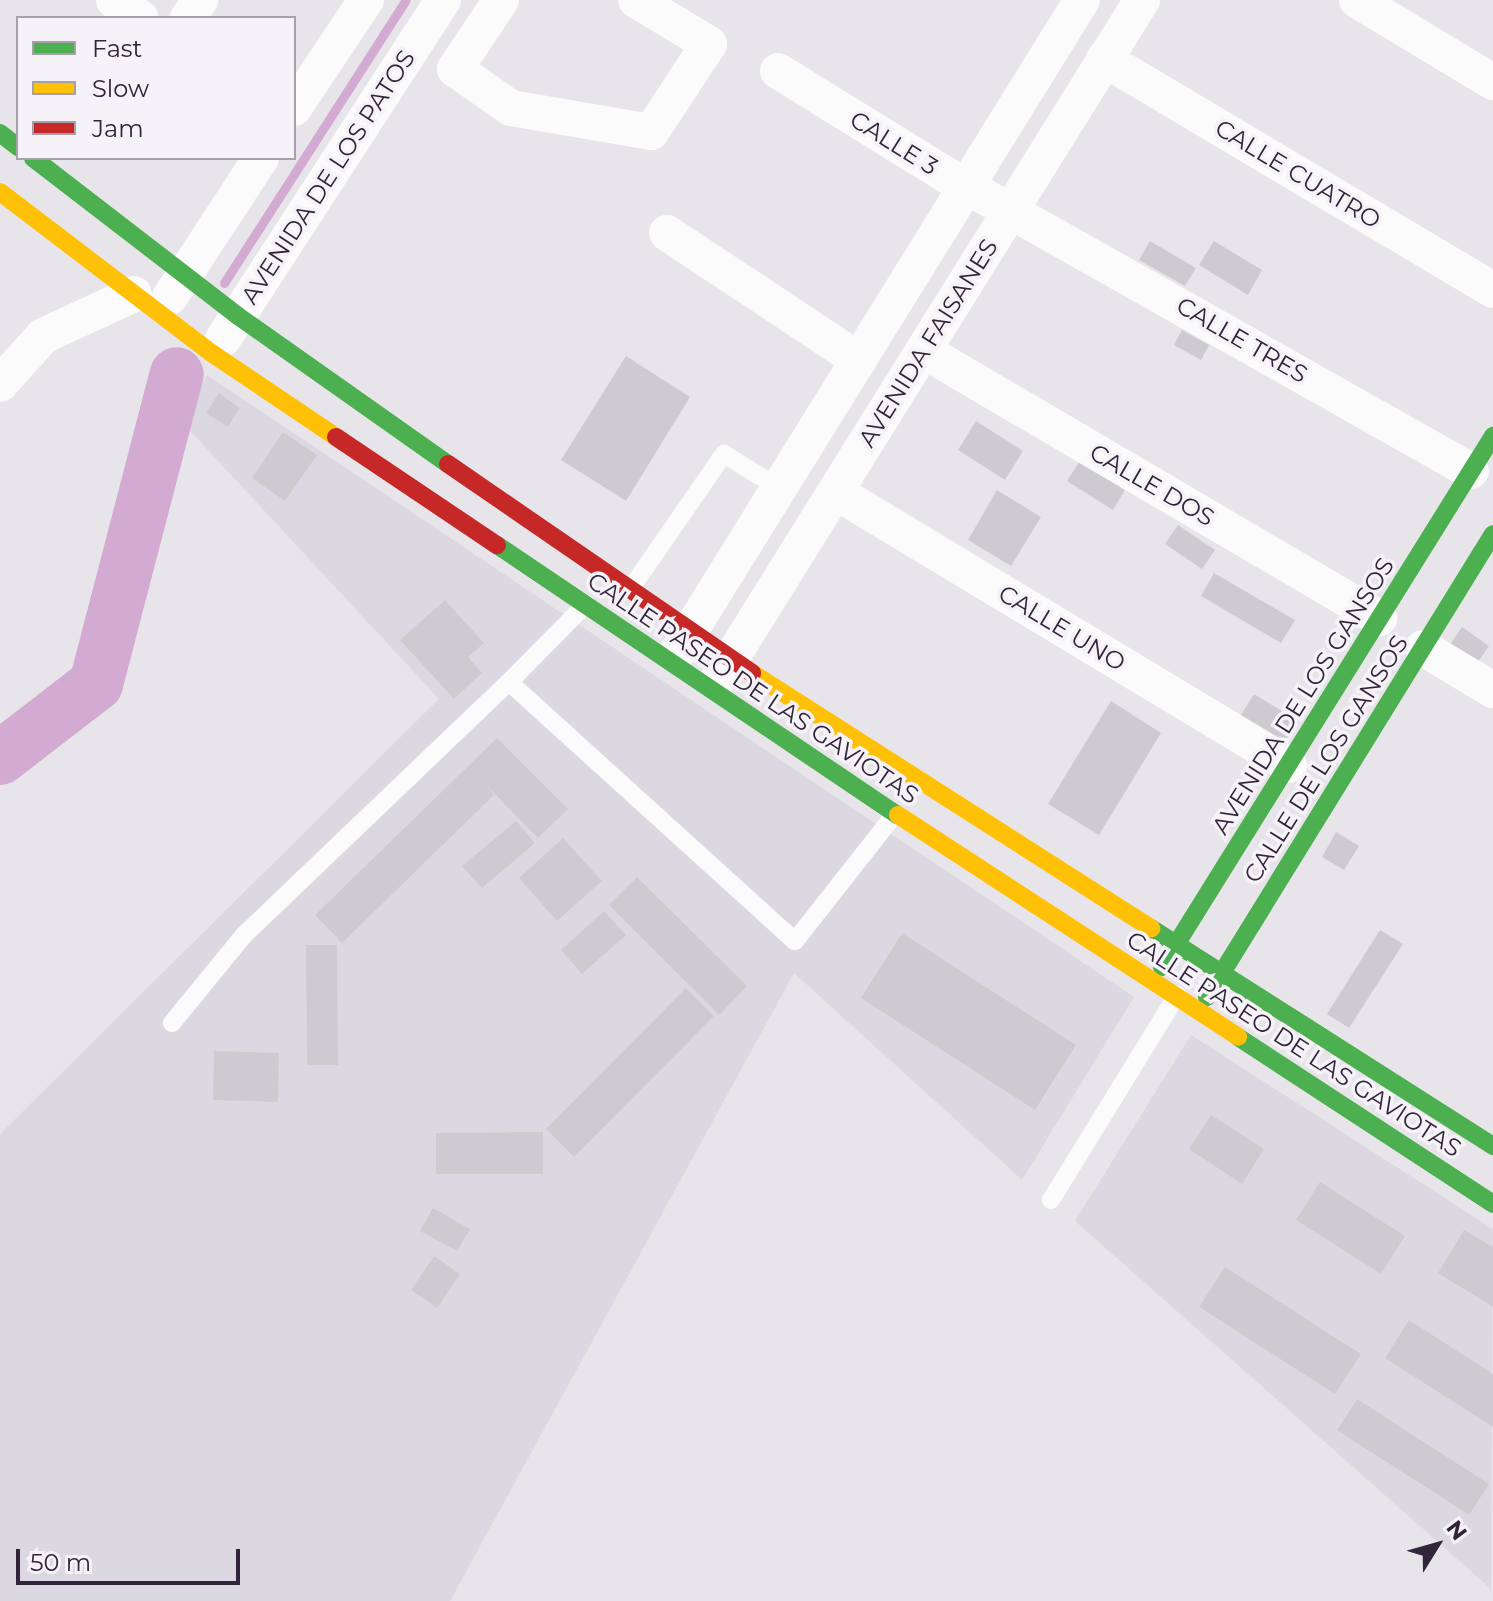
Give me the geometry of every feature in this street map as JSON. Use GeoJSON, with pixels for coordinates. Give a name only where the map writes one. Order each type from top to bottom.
{"type":"FeatureCollection","features":[{"type":"Feature","properties":{"kind":"main road"},"geometry":{"type":"LineString","coordinates":[[0,133],[16,145]]}},
{"type":"Feature","properties":{"kind":"main road","name":"CALLE PASEO DE LAS GAVIOTAS"},"geometry":{"type":"LineString","coordinates":[[36,160],[238,316],[629,591],[681,646],[722,673],[895,813],[1493,1204]]}},
{"type":"Feature","properties":{"kind":"main road","name":"CALLE PASEO DE LAS GAVIOTAS"},"geometry":{"type":"LineString","coordinates":[[0,192],[213,354],[586,604],[681,646],[1178,943],[1493,1146]]}},
{"type":"Feature","properties":{"kind":"main road","name":"AVENIDA DE LOS GANSOS"},"geometry":{"type":"LineString","coordinates":[[1154,981],[1493,436]]}},
{"type":"Feature","properties":{"kind":"main road","name":"CALLE DE LOS GANSOS"},"geometry":{"type":"LineString","coordinates":[[1199,1009],[1493,534]]}},
{"type":"Feature","properties":{"kind":"street"},"geometry":{"type":"LineString","coordinates":[[114,0],[138,16]]}},
{"type":"Feature","properties":{"kind":"street"},"geometry":{"type":"LineString","coordinates":[[296,105],[366,0]]}},
{"type":"Feature","properties":{"kind":"street","name":"AVENIDA DE LOS PATOS"},"geometry":{"type":"LineString","coordinates":[[213,354],[443,0]]}},
{"type":"Feature","properties":{"kind":"street"},"geometry":{"type":"LineString","coordinates":[[501,0],[455,69],[511,108],[651,132],[709,44],[636,0]]}},
{"type":"Feature","properties":{"kind":"street","name":"AVENIDA FAISANES"},"geometry":{"type":"LineString","coordinates":[[681,646],[1082,0]]}},
{"type":"Feature","properties":{"kind":"street","name":"AVENIDA FAISANES"},"geometry":{"type":"LineString","coordinates":[[722,673],[1142,0]]}},
{"type":"Feature","properties":{"kind":"street"},"geometry":{"type":"LineString","coordinates":[[1357,0],[1493,82]]}},
{"type":"Feature","properties":{"kind":"street","name":"CALLE CUATRO"},"geometry":{"type":"LineString","coordinates":[[1104,59],[1493,290]]}},
{"type":"Feature","properties":{"kind":"street","name":"CALLE 3"},"geometry":{"type":"LineString","coordinates":[[778,71],[966,186],[1012,209]]}},
{"type":"Feature","properties":{"kind":"street"},"geometry":{"type":"LineString","coordinates":[[0,384],[43,336],[147,304],[183,274],[260,160]]}},
{"type":"Feature","properties":{"kind":"street","name":"CALLE TRES"},"geometry":{"type":"LineString","coordinates":[[1012,209],[1471,471]]}},
{"type":"Feature","properties":{"kind":"street"},"geometry":{"type":"LineString","coordinates":[[667,233],[859,360]]}},
{"type":"Feature","properties":{"kind":"street","name":"CALLE DOS"},"geometry":{"type":"LineString","coordinates":[[924,351],[1379,618]]}},
{"type":"Feature","properties":{"kind":"street","name":"CALLE UNO"},"geometry":{"type":"LineString","coordinates":[[836,492],[1289,765]]}},
{"type":"Feature","properties":{"kind":"street"},"geometry":{"type":"LineString","coordinates":[[1423,648],[1493,690]]}},
{"type":"Feature","properties":{"kind":"lane"},"geometry":{"type":"LineString","coordinates":[[629,591],[724,454],[779,488]]}},
{"type":"Feature","properties":{"kind":"lane"},"geometry":{"type":"LineString","coordinates":[[172,1023],[244,935],[509,682],[586,604]]}},
{"type":"Feature","properties":{"kind":"lane"},"geometry":{"type":"LineString","coordinates":[[509,682],[795,941],[895,813]]}},
{"type":"Feature","properties":{"kind":"lane"},"geometry":{"type":"LineString","coordinates":[[1051,1200],[1177,995]]}},
{"type":"Feature","properties":{"kind":"shaded area"},"geometry":{"type":"Polygon","coordinates":[[[207,375],[1134,997],[1022,1180],[794,973],[450,1601],[0,1601],[0,1134],[439,699],[182,422],[207,375]]]}},
{"type":"Feature","properties":{"kind":"shaded area"},"geometry":{"type":"Polygon","coordinates":[[[1191,1035],[1493,1229],[1491,1589],[1075,1221],[1191,1035]]]}},
{"type":"Feature","properties":{"kind":"building"},"geometry":{"type":"Polygon","coordinates":[[[1150,241],[1196,268],[1185,286],[1139,260],[1150,241]]]}},
{"type":"Feature","properties":{"kind":"building"},"geometry":{"type":"Polygon","coordinates":[[[1214,241],[1262,270],[1248,295],[1199,265],[1214,241]]]}},
{"type":"Feature","properties":{"kind":"building"},"geometry":{"type":"Polygon","coordinates":[[[1182,330],[1209,345],[1201,360],[1174,345],[1182,330]]]}},
{"type":"Feature","properties":{"kind":"building"},"geometry":{"type":"Polygon","coordinates":[[[626,356],[690,397],[626,501],[561,460],[626,356]]]}},
{"type":"Feature","properties":{"kind":"building"},"geometry":{"type":"Polygon","coordinates":[[[219,393],[240,408],[228,427],[206,413],[219,393]]]}},
{"type":"Feature","properties":{"kind":"building"},"geometry":{"type":"Polygon","coordinates":[[[976,421],[1023,451],[1005,480],[958,450],[976,421]]]}},
{"type":"Feature","properties":{"kind":"building"},"geometry":{"type":"Polygon","coordinates":[[[283,432],[317,455],[285,501],[252,478],[283,432]]]}},
{"type":"Feature","properties":{"kind":"building"},"geometry":{"type":"Polygon","coordinates":[[[1080,461],[1125,490],[1113,510],[1067,481],[1080,461]]]}},
{"type":"Feature","properties":{"kind":"building"},"geometry":{"type":"Polygon","coordinates":[[[997,490],[1041,517],[1011,566],[968,540],[997,490]]]}},
{"type":"Feature","properties":{"kind":"building"},"geometry":{"type":"Polygon","coordinates":[[[1178,525],[1215,550],[1202,569],[1165,544],[1178,525]]]}},
{"type":"Feature","properties":{"kind":"building"},"geometry":{"type":"Polygon","coordinates":[[[1214,573],[1295,620],[1281,643],[1201,596],[1214,573]]]}},
{"type":"Feature","properties":{"kind":"building"},"geometry":{"type":"Polygon","coordinates":[[[445,600],[484,643],[468,657],[482,673],[454,699],[400,640],[445,600]]]}},
{"type":"Feature","properties":{"kind":"building"},"geometry":{"type":"Polygon","coordinates":[[[1462,627],[1489,646],[1471,672],[1444,653],[1462,627]]]}},
{"type":"Feature","properties":{"kind":"building"},"geometry":{"type":"Polygon","coordinates":[[[1254,694],[1298,721],[1280,750],[1236,723],[1254,694]]]}},
{"type":"Feature","properties":{"kind":"building"},"geometry":{"type":"Polygon","coordinates":[[[1111,701],[1161,733],[1099,835],[1048,804],[1111,701]]]}},
{"type":"Feature","properties":{"kind":"building"},"geometry":{"type":"Polygon","coordinates":[[[497,738],[568,809],[538,838],[487,786],[494,795],[342,943],[315,915],[497,738]]]}},
{"type":"Feature","properties":{"kind":"building"},"geometry":{"type":"Polygon","coordinates":[[[516,821],[535,843],[482,888],[462,866],[516,821]]]}},
{"type":"Feature","properties":{"kind":"building"},"geometry":{"type":"Polygon","coordinates":[[[1336,832],[1359,846],[1344,870],[1322,857],[1336,832]]]}},
{"type":"Feature","properties":{"kind":"building"},"geometry":{"type":"Polygon","coordinates":[[[563,838],[602,881],[557,921],[519,878],[563,838]]]}},
{"type":"Feature","properties":{"kind":"building"},"geometry":{"type":"Polygon","coordinates":[[[637,877],[747,986],[719,1015],[609,905],[637,877]]]}},
{"type":"Feature","properties":{"kind":"building"},"geometry":{"type":"Polygon","coordinates":[[[604,911],[626,935],[582,974],[561,950],[604,911]]]}},
{"type":"Feature","properties":{"kind":"building"},"geometry":{"type":"Polygon","coordinates":[[[1380,930],[1403,944],[1349,1028],[1327,1014],[1380,930]]]}},
{"type":"Feature","properties":{"kind":"building"},"geometry":{"type":"Polygon","coordinates":[[[902,933],[1076,1045],[1035,1110],[861,998],[902,933]]]}},
{"type":"Feature","properties":{"kind":"building"},"geometry":{"type":"Polygon","coordinates":[[[306,945],[337,945],[338,1065],[307,1065],[306,945]]]}},
{"type":"Feature","properties":{"kind":"building"},"geometry":{"type":"Polygon","coordinates":[[[686,988],[714,1016],[574,1157],[546,1129],[686,988]]]}},
{"type":"Feature","properties":{"kind":"building"},"geometry":{"type":"Polygon","coordinates":[[[214,1051],[279,1053],[278,1102],[213,1100],[214,1051]]]}},
{"type":"Feature","properties":{"kind":"building"},"geometry":{"type":"Polygon","coordinates":[[[1211,1115],[1264,1149],[1242,1184],[1189,1149],[1211,1115]]]}},
{"type":"Feature","properties":{"kind":"building"},"geometry":{"type":"Polygon","coordinates":[[[543,1132],[543,1174],[436,1174],[436,1133],[543,1132]]]}},
{"type":"Feature","properties":{"kind":"building"},"geometry":{"type":"Polygon","coordinates":[[[1320,1182],[1405,1236],[1381,1274],[1296,1220],[1320,1182]]]}},
{"type":"Feature","properties":{"kind":"building"},"geometry":{"type":"Polygon","coordinates":[[[433,1208],[470,1229],[457,1251],[420,1231],[433,1208]]]}},
{"type":"Feature","properties":{"kind":"building"},"geometry":{"type":"Polygon","coordinates":[[[1464,1230],[1493,1247],[1493,1307],[1438,1273],[1464,1230]]]}},
{"type":"Feature","properties":{"kind":"building"},"geometry":{"type":"Polygon","coordinates":[[[434,1256],[460,1274],[437,1308],[411,1290],[434,1256]]]}},
{"type":"Feature","properties":{"kind":"building"},"geometry":{"type":"Polygon","coordinates":[[[1225,1267],[1361,1354],[1335,1394],[1199,1307],[1225,1267]]]}},
{"type":"Feature","properties":{"kind":"building"},"geometry":{"type":"Polygon","coordinates":[[[1409,1320],[1493,1374],[1493,1427],[1385,1358],[1409,1320]]]}},
{"type":"Feature","properties":{"kind":"building"},"geometry":{"type":"Polygon","coordinates":[[[1357,1399],[1489,1484],[1469,1515],[1337,1430],[1357,1399]]]}},
{"type":"Feature","properties":{"kind":"waterway"},"geometry":{"type":"LineString","coordinates":[[224,283],[406,0]]}},
{"type":"Feature","properties":{"kind":"waterway"},"geometry":{"type":"LineString","coordinates":[[177,374],[186,356]]}},
{"type":"Feature","properties":{"kind":"waterway"},"geometry":{"type":"LineString","coordinates":[[0,758],[96,684],[177,374]]}},
{"type":"Feature","properties":{"kind":"traffic: fast"},"geometry":{"type":"LineString","coordinates":[[0,133],[16,145]]}},
{"type":"Feature","properties":{"kind":"traffic: fast"},"geometry":{"type":"LineString","coordinates":[[36,160],[238,316],[448,464]]}},
{"type":"Feature","properties":{"kind":"traffic: fast"},"geometry":{"type":"LineString","coordinates":[[1162,967],[1493,436]]}},
{"type":"Feature","properties":{"kind":"traffic: fast"},"geometry":{"type":"LineString","coordinates":[[1207,997],[1493,534]]}},
{"type":"Feature","properties":{"kind":"traffic: fast"},"geometry":{"type":"LineString","coordinates":[[497,545],[898,815]]}},
{"type":"Feature","properties":{"kind":"traffic: fast"},"geometry":{"type":"LineString","coordinates":[[1151,928],[1493,1146]]}},
{"type":"Feature","properties":{"kind":"traffic: fast"},"geometry":{"type":"LineString","coordinates":[[1238,1037],[1493,1204]]}},
{"type":"Feature","properties":{"kind":"traffic: slow"},"geometry":{"type":"LineString","coordinates":[[0,192],[213,354],[336,437]]}},
{"type":"Feature","properties":{"kind":"traffic: slow"},"geometry":{"type":"LineString","coordinates":[[752,673],[1151,928]]}},
{"type":"Feature","properties":{"kind":"traffic: slow"},"geometry":{"type":"LineString","coordinates":[[898,815],[1238,1037]]}},
{"type":"Feature","properties":{"kind":"traffic: jam"},"geometry":{"type":"LineString","coordinates":[[336,437],[497,545]]}},
{"type":"Feature","properties":{"kind":"traffic: jam"},"geometry":{"type":"LineString","coordinates":[[448,464],[752,673]]}}]}
